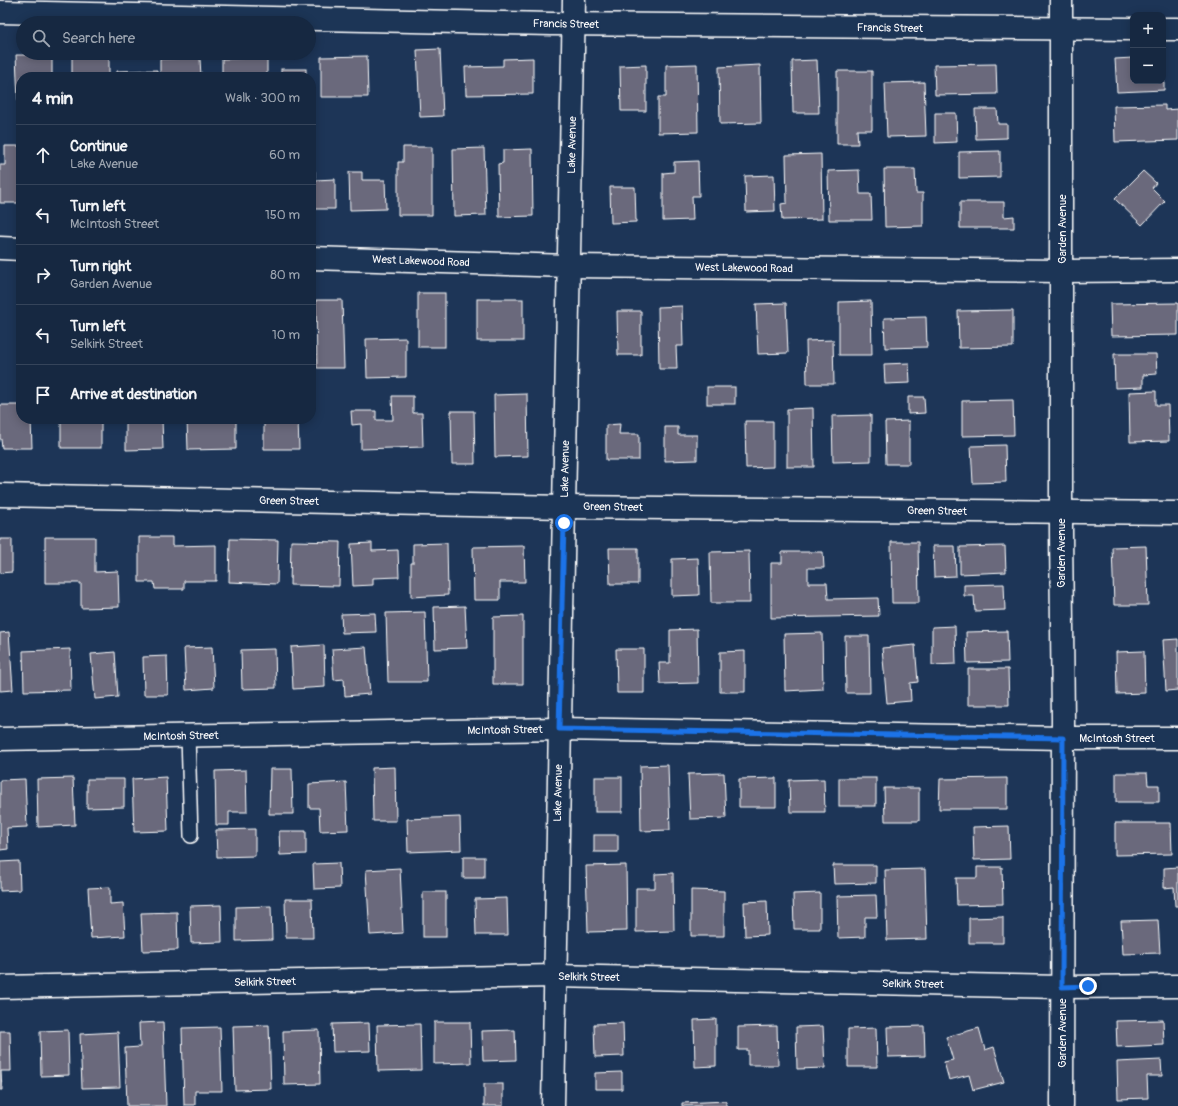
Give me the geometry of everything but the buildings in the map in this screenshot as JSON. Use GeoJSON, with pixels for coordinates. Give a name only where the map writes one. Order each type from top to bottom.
{"type":"FeatureCollection","features":[{"type":"Feature","properties":{"kind":"street","name":"Lake Avenue"},"geometry":{"type":"LineString","coordinates":[[553,1106],[574,0]]}},
{"type":"Feature","properties":{"kind":"street","name":"Garden Avenue"},"geometry":{"type":"LineString","coordinates":[[1061,0],[1061,512],[1063,738],[1062,1106]]}},
{"type":"Feature","properties":{"kind":"street","name":"Francis Street"},"geometry":{"type":"LineString","coordinates":[[0,12],[191,16]]}},
{"type":"Feature","properties":{"kind":"street","name":"Francis Street"},"geometry":{"type":"LineString","coordinates":[[316,19],[574,24],[1130,29]]}},
{"type":"Feature","properties":{"kind":"street"},"geometry":{"type":"LineString","coordinates":[[1166,29],[1178,29]]}},
{"type":"Feature","properties":{"kind":"street"},"geometry":{"type":"LineString","coordinates":[[0,248],[16,249]]}},
{"type":"Feature","properties":{"kind":"street","name":"West Lakewood Road"},"geometry":{"type":"LineString","coordinates":[[316,258],[570,266],[1062,271],[1178,270]]}},
{"type":"Feature","properties":{"kind":"street","name":"Green Street"},"geometry":{"type":"LineString","coordinates":[[0,495],[565,507],[1178,513]]}},
{"type":"Feature","properties":{"kind":"street","name":"McIntosh Street"},"geometry":{"type":"LineString","coordinates":[[0,739],[559,729],[1063,738],[1178,738]]}},
{"type":"Feature","properties":{"kind":"street","name":"Selkirk Street"},"geometry":{"type":"LineString","coordinates":[[0,987],[555,976],[1062,987],[1178,986]]}},
{"type":"Feature","properties":{"kind":"lane"},"geometry":{"type":"LineString","coordinates":[[188,735],[191,836]]}},
{"type":"Feature","properties":{"kind":"route"},"geometry":{"type":"LineString","coordinates":[[564,523],[559,729],[1063,738],[1062,987],[1088,986]]}}]}
